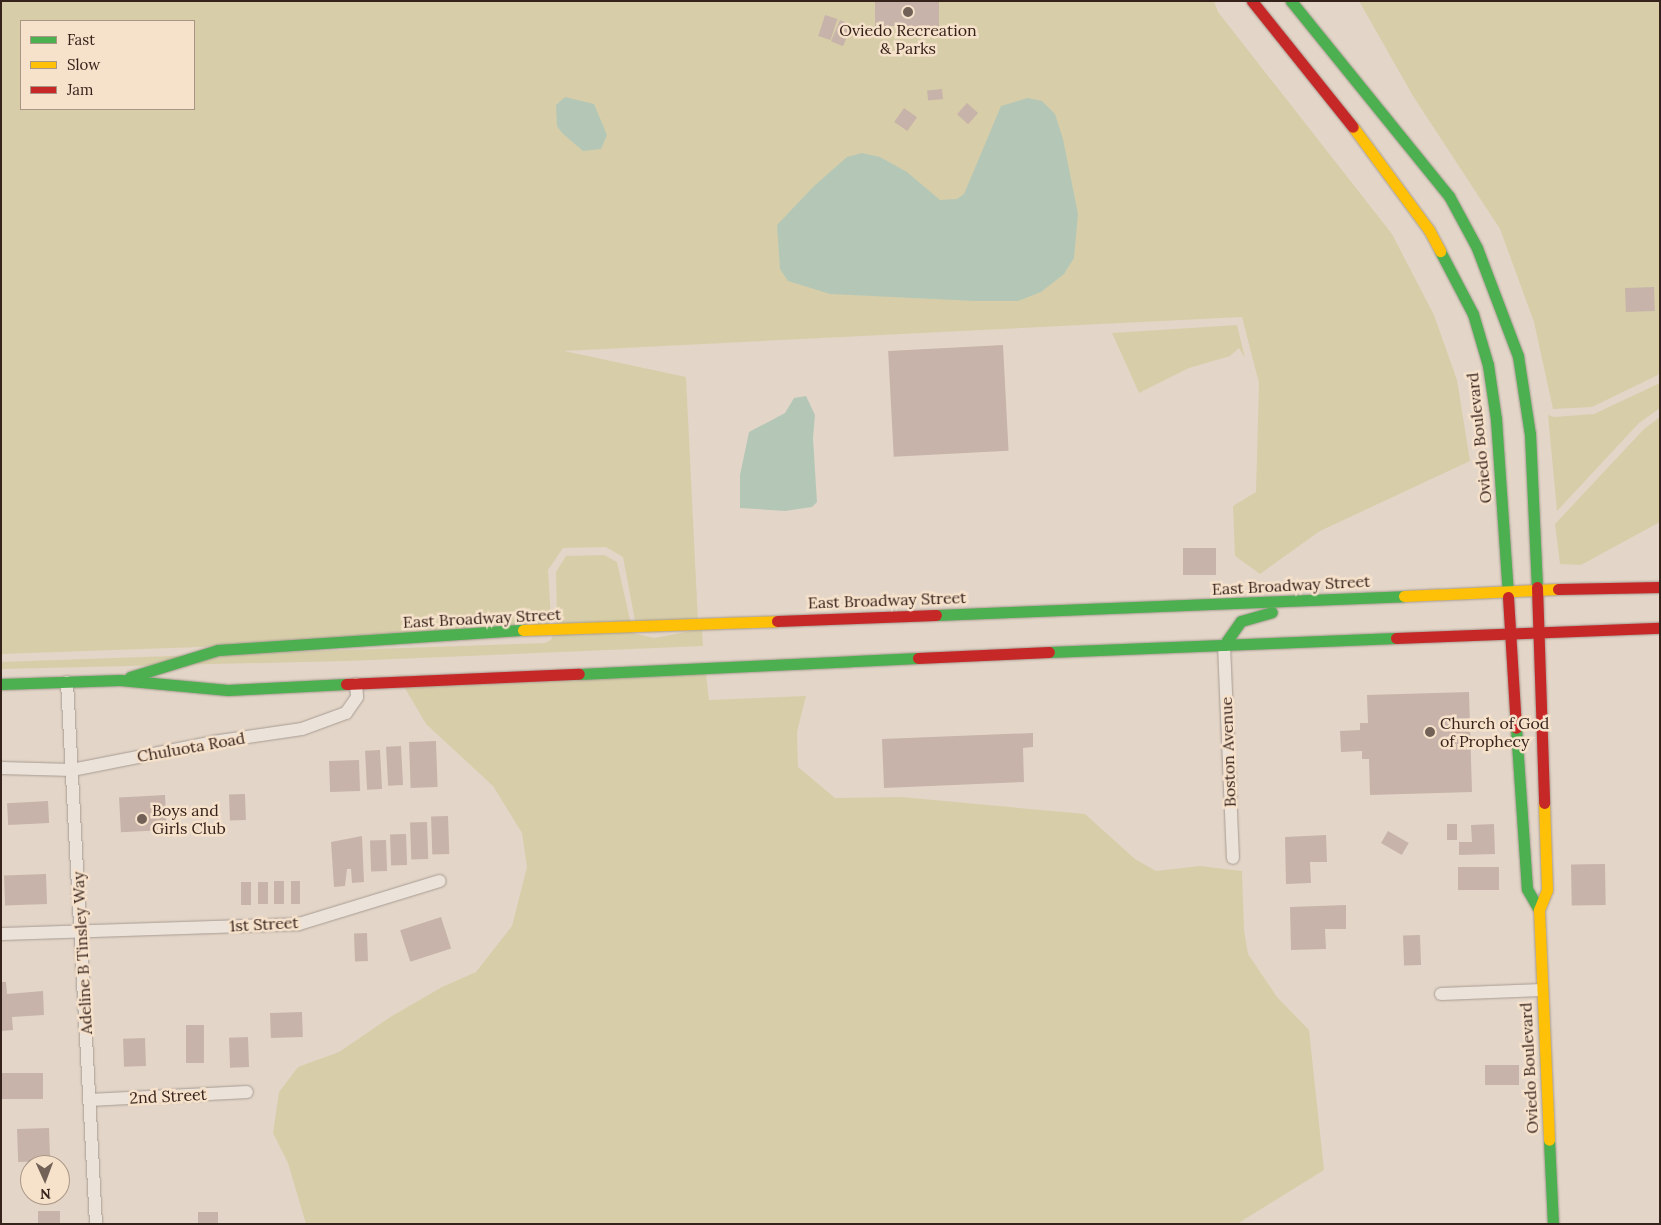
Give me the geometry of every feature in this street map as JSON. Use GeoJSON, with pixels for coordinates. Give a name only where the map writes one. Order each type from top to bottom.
{"type":"FeatureCollection","features":[{"type":"Feature","properties":{"kind":"main road","name":"Oviedo Boulevard"},"geometry":{"type":"LineString","coordinates":[[1252,1],[1368,146],[1429,230],[1473,314],[1488,365],[1496,419],[1509,590],[1527,889],[1539,910]]}},
{"type":"Feature","properties":{"kind":"main road","name":"Oviedo Boulevard"},"geometry":{"type":"LineString","coordinates":[[1291,1],[1449,196],[1477,248],[1500,301],[1518,356],[1527,402],[1537,589],[1547,890],[1539,910],[1554,1224]]}},
{"type":"Feature","properties":{"kind":"main road","name":"East Broadway Street"},"geometry":{"type":"LineString","coordinates":[[120,680],[218,650],[504,631],[1413,596],[1509,590],[1660,587]]}},
{"type":"Feature","properties":{"kind":"main road"},"geometry":{"type":"LineString","coordinates":[[1224,646],[1241,621],[1252,615],[1389,608],[1413,596]]}},
{"type":"Feature","properties":{"kind":"main road","name":"East Broadway Street"},"geometry":{"type":"LineString","coordinates":[[1,684],[120,680],[228,690],[1660,628]]}},
{"type":"Feature","properties":{"kind":"street","name":"Boston Avenue"},"geometry":{"type":"LineString","coordinates":[[1224,646],[1233,858]]}},
{"type":"Feature","properties":{"kind":"street","name":"Adeline B Tinsley Way"},"geometry":{"type":"LineString","coordinates":[[67,682],[82,932],[96,1224]]}},
{"type":"Feature","properties":{"kind":"street","name":"Chuluota Road"},"geometry":{"type":"LineString","coordinates":[[1,768],[72,770],[213,742],[302,729],[346,713],[356,697],[356,684]]}},
{"type":"Feature","properties":{"kind":"street","name":"1st Street"},"geometry":{"type":"LineString","coordinates":[[1,934],[298,924],[440,881]]}},
{"type":"Feature","properties":{"kind":"street"},"geometry":{"type":"LineString","coordinates":[[1441,994],[1542,990]]}},
{"type":"Feature","properties":{"kind":"street","name":"2nd Street"},"geometry":{"type":"LineString","coordinates":[[90,1100],[246,1092]]}},
{"type":"Feature","properties":{"kind":"shaded area"},"geometry":{"type":"Polygon","coordinates":[[[1,1],[1214,1],[1218,12],[1392,234],[1434,315],[1457,380],[1470,461],[1320,531],[1260,574],[1235,556],[1233,506],[1256,492],[1259,383],[1242,317],[564,351],[686,377],[698,622],[636,626],[623,557],[606,547],[563,548],[548,570],[551,619],[545,635],[1,654],[1,1]]]}},
{"type":"Feature","properties":{"kind":"shaded area"},"geometry":{"type":"Polygon","coordinates":[[[1359,1],[1660,1],[1660,374],[1592,407],[1553,409],[1534,322],[1500,229],[1413,96],[1359,1]]]}},
{"type":"Feature","properties":{"kind":"shaded area"},"geometry":{"type":"Polygon","coordinates":[[[565,97],[594,104],[607,135],[601,149],[583,151],[562,133],[557,126],[556,105],[565,97]]]}},
{"type":"Feature","properties":{"kind":"shaded area"},"geometry":{"type":"Polygon","coordinates":[[[1028,98],[1042,101],[1055,114],[1063,139],[1078,214],[1074,258],[1064,274],[1041,292],[1018,301],[975,301],[830,294],[788,281],[780,269],[777,225],[814,186],[847,157],[862,153],[880,157],[907,172],[940,200],[957,199],[964,194],[1001,106],[1028,98]]]}},
{"type":"Feature","properties":{"kind":"shaded area"},"geometry":{"type":"Polygon","coordinates":[[[1237,325],[1245,358],[1239,348],[1230,356],[1189,368],[1139,393],[1112,333],[1237,325]]]}},
{"type":"Feature","properties":{"kind":"shaded area"},"geometry":{"type":"Polygon","coordinates":[[[1660,383],[1660,408],[1639,423],[1557,511],[1548,415],[1554,417],[1594,414],[1660,383]]]}},
{"type":"Feature","properties":{"kind":"shaded area"},"geometry":{"type":"Polygon","coordinates":[[[806,396],[815,415],[813,438],[817,502],[812,507],[785,511],[740,508],[740,475],[749,432],[785,413],[794,398],[806,396]]]}},
{"type":"Feature","properties":{"kind":"shaded area"},"geometry":{"type":"Polygon","coordinates":[[[1660,417],[1660,522],[1581,565],[1560,564],[1555,524],[1644,429],[1660,417]]]}},
{"type":"Feature","properties":{"kind":"shaded area"},"geometry":{"type":"Polygon","coordinates":[[[604,555],[617,562],[633,633],[654,638],[702,629],[703,646],[347,661],[1,669],[1,662],[545,643],[551,640],[557,623],[556,572],[566,556],[604,555]]]}},
{"type":"Feature","properties":{"kind":"shaded area"},"geometry":{"type":"Polygon","coordinates":[[[705,665],[709,700],[806,696],[797,732],[798,767],[835,798],[901,797],[1085,814],[1135,859],[1156,871],[1200,866],[1242,871],[1244,930],[1248,954],[1277,997],[1309,1030],[1324,1170],[1237,1224],[306,1224],[288,1163],[273,1133],[279,1092],[298,1067],[339,1052],[392,1016],[442,987],[476,972],[512,926],[527,867],[522,833],[493,786],[426,724],[399,678],[705,665]]]}},
{"type":"Feature","properties":{"kind":"building","name":"Oviedo Recreation & Parks"},"geometry":{"type":"Polygon","coordinates":[[[875,1],[939,1],[939,26],[875,26],[875,1]]]}},
{"type":"Feature","properties":{"kind":"building"},"geometry":{"type":"Polygon","coordinates":[[[825,15],[837,19],[831,40],[818,36],[825,15]]]}},
{"type":"Feature","properties":{"kind":"building"},"geometry":{"type":"Polygon","coordinates":[[[840,20],[852,25],[843,46],[831,41],[840,20]]]}},
{"type":"Feature","properties":{"kind":"building"},"geometry":{"type":"Polygon","coordinates":[[[942,89],[943,99],[928,101],[927,91],[942,89]]]}},
{"type":"Feature","properties":{"kind":"building"},"geometry":{"type":"Polygon","coordinates":[[[967,103],[978,113],[968,124],[957,114],[967,103]]]}},
{"type":"Feature","properties":{"kind":"building"},"geometry":{"type":"Polygon","coordinates":[[[904,108],[917,117],[907,131],[894,122],[904,108]]]}},
{"type":"Feature","properties":{"kind":"building"},"geometry":{"type":"Polygon","coordinates":[[[1654,287],[1655,311],[1626,312],[1625,288],[1654,287]]]}},
{"type":"Feature","properties":{"kind":"building"},"geometry":{"type":"Polygon","coordinates":[[[1003,345],[1009,451],[894,457],[888,351],[1003,345]]]}},
{"type":"Feature","properties":{"kind":"building"},"geometry":{"type":"Polygon","coordinates":[[[1183,548],[1216,548],[1216,575],[1183,575],[1183,548]]]}},
{"type":"Feature","properties":{"kind":"building"},"geometry":{"type":"Polygon","coordinates":[[[1469,692],[1472,792],[1370,795],[1369,759],[1362,759],[1362,751],[1341,752],[1340,731],[1360,730],[1360,723],[1368,723],[1367,695],[1469,692]]]}},
{"type":"Feature","properties":{"kind":"building"},"geometry":{"type":"Polygon","coordinates":[[[1033,733],[1033,747],[1023,748],[1024,782],[884,788],[882,739],[1033,733]]]}},
{"type":"Feature","properties":{"kind":"building"},"geometry":{"type":"Polygon","coordinates":[[[436,741],[438,787],[411,788],[409,742],[436,741]]]}},
{"type":"Feature","properties":{"kind":"building"},"geometry":{"type":"Polygon","coordinates":[[[401,746],[403,785],[388,786],[386,747],[401,746]]]}},
{"type":"Feature","properties":{"kind":"building"},"geometry":{"type":"Polygon","coordinates":[[[380,750],[382,789],[367,790],[365,751],[380,750]]]}},
{"type":"Feature","properties":{"kind":"building"},"geometry":{"type":"Polygon","coordinates":[[[359,760],[360,791],[330,792],[329,761],[359,760]]]}},
{"type":"Feature","properties":{"kind":"building"},"geometry":{"type":"Polygon","coordinates":[[[245,794],[246,820],[230,821],[229,795],[245,794]]]}},
{"type":"Feature","properties":{"kind":"building"},"geometry":{"type":"Polygon","coordinates":[[[165,795],[167,830],[121,832],[119,797],[165,795]]]}},
{"type":"Feature","properties":{"kind":"building"},"geometry":{"type":"Polygon","coordinates":[[[48,801],[49,823],[8,825],[7,803],[48,801]]]}},
{"type":"Feature","properties":{"kind":"building"},"geometry":{"type":"Polygon","coordinates":[[[448,816],[449,854],[432,855],[431,817],[448,816]]]}},
{"type":"Feature","properties":{"kind":"building"},"geometry":{"type":"Polygon","coordinates":[[[427,822],[428,859],[411,860],[410,823],[427,822]]]}},
{"type":"Feature","properties":{"kind":"building"},"geometry":{"type":"Polygon","coordinates":[[[1447,824],[1457,824],[1457,840],[1447,840],[1447,824]]]}},
{"type":"Feature","properties":{"kind":"building"},"geometry":{"type":"Polygon","coordinates":[[[1494,824],[1495,854],[1459,855],[1459,842],[1472,842],[1471,825],[1494,824]]]}},
{"type":"Feature","properties":{"kind":"building"},"geometry":{"type":"Polygon","coordinates":[[[1388,831],[1409,843],[1402,855],[1381,843],[1388,831]]]}},
{"type":"Feature","properties":{"kind":"building"},"geometry":{"type":"Polygon","coordinates":[[[406,834],[407,865],[391,866],[390,835],[406,834]]]}},
{"type":"Feature","properties":{"kind":"building"},"geometry":{"type":"Polygon","coordinates":[[[1326,835],[1327,862],[1310,862],[1311,883],[1286,884],[1285,837],[1326,835]]]}},
{"type":"Feature","properties":{"kind":"building"},"geometry":{"type":"Polygon","coordinates":[[[362,836],[364,882],[352,883],[351,869],[347,869],[345,886],[334,887],[331,842],[362,836]]]}},
{"type":"Feature","properties":{"kind":"building"},"geometry":{"type":"Polygon","coordinates":[[[386,840],[387,871],[371,872],[370,841],[386,840]]]}},
{"type":"Feature","properties":{"kind":"building"},"geometry":{"type":"Polygon","coordinates":[[[1605,864],[1606,905],[1572,906],[1571,865],[1605,864]]]}},
{"type":"Feature","properties":{"kind":"building"},"geometry":{"type":"Polygon","coordinates":[[[1458,867],[1499,867],[1499,890],[1458,890],[1458,867]]]}},
{"type":"Feature","properties":{"kind":"building"},"geometry":{"type":"Polygon","coordinates":[[[46,874],[47,904],[5,905],[4,875],[46,874]]]}},
{"type":"Feature","properties":{"kind":"building"},"geometry":{"type":"Polygon","coordinates":[[[274,881],[284,881],[284,904],[274,904],[274,881]]]}},
{"type":"Feature","properties":{"kind":"building"},"geometry":{"type":"Polygon","coordinates":[[[291,881],[300,881],[300,904],[291,904],[291,881]]]}},
{"type":"Feature","properties":{"kind":"building"},"geometry":{"type":"Polygon","coordinates":[[[241,882],[251,882],[251,905],[241,905],[241,882]]]}},
{"type":"Feature","properties":{"kind":"building"},"geometry":{"type":"Polygon","coordinates":[[[258,882],[268,882],[268,904],[258,904],[258,882]]]}},
{"type":"Feature","properties":{"kind":"building"},"geometry":{"type":"Polygon","coordinates":[[[1346,905],[1346,929],[1325,929],[1326,949],[1291,950],[1290,907],[1346,905]]]}},
{"type":"Feature","properties":{"kind":"building"},"geometry":{"type":"Polygon","coordinates":[[[441,917],[451,948],[410,962],[400,930],[441,917]]]}},
{"type":"Feature","properties":{"kind":"building"},"geometry":{"type":"Polygon","coordinates":[[[354,933],[367,933],[368,961],[355,961],[354,933]]]}},
{"type":"Feature","properties":{"kind":"building"},"geometry":{"type":"Polygon","coordinates":[[[1420,935],[1421,965],[1404,966],[1403,936],[1420,935]]]}},
{"type":"Feature","properties":{"kind":"building"},"geometry":{"type":"Polygon","coordinates":[[[1,982],[6,982],[7,994],[43,991],[44,1015],[12,1017],[13,1030],[1,1031],[1,982]]]}},
{"type":"Feature","properties":{"kind":"building"},"geometry":{"type":"Polygon","coordinates":[[[302,1012],[303,1037],[271,1038],[270,1013],[302,1012]]]}},
{"type":"Feature","properties":{"kind":"building"},"geometry":{"type":"Polygon","coordinates":[[[186,1025],[204,1025],[204,1063],[186,1063],[186,1025]]]}},
{"type":"Feature","properties":{"kind":"building"},"geometry":{"type":"Polygon","coordinates":[[[248,1037],[249,1067],[230,1068],[229,1038],[248,1037]]]}},
{"type":"Feature","properties":{"kind":"building"},"geometry":{"type":"Polygon","coordinates":[[[145,1038],[146,1066],[124,1067],[123,1039],[145,1038]]]}},
{"type":"Feature","properties":{"kind":"building"},"geometry":{"type":"Polygon","coordinates":[[[1485,1065],[1519,1065],[1519,1085],[1485,1085],[1485,1065]]]}},
{"type":"Feature","properties":{"kind":"building"},"geometry":{"type":"Polygon","coordinates":[[[1,1073],[43,1073],[43,1099],[1,1099],[1,1073]]]}},
{"type":"Feature","properties":{"kind":"building"},"geometry":{"type":"Polygon","coordinates":[[[49,1128],[50,1155],[20,1155],[20,1162],[18,1162],[17,1129],[49,1128]]]}},
{"type":"Feature","properties":{"kind":"building"},"geometry":{"type":"Polygon","coordinates":[[[38,1211],[60,1211],[60,1224],[38,1224],[38,1211]]]}},
{"type":"Feature","properties":{"kind":"building"},"geometry":{"type":"Polygon","coordinates":[[[198,1212],[218,1212],[218,1224],[198,1224],[198,1212]]]}},
{"type":"Feature","properties":{"kind":"traffic: fast"},"geometry":{"type":"LineString","coordinates":[[1291,1],[1449,196],[1477,248],[1518,356],[1530,434],[1537,587]]}},
{"type":"Feature","properties":{"kind":"traffic: fast"},"geometry":{"type":"LineString","coordinates":[[1440,251],[1473,314],[1488,365],[1496,419],[1508,597]]}},
{"type":"Feature","properties":{"kind":"traffic: fast"},"geometry":{"type":"LineString","coordinates":[[936,615],[1404,596]]}},
{"type":"Feature","properties":{"kind":"traffic: fast"},"geometry":{"type":"LineString","coordinates":[[1224,645],[1241,621],[1272,612]]}},
{"type":"Feature","properties":{"kind":"traffic: fast"},"geometry":{"type":"LineString","coordinates":[[130,677],[218,650],[523,630]]}},
{"type":"Feature","properties":{"kind":"traffic: fast"},"geometry":{"type":"LineString","coordinates":[[1049,652],[1396,638]]}},
{"type":"Feature","properties":{"kind":"traffic: fast"},"geometry":{"type":"LineString","coordinates":[[579,674],[918,658]]}},
{"type":"Feature","properties":{"kind":"traffic: fast"},"geometry":{"type":"LineString","coordinates":[[1,684],[120,680],[228,690],[346,684]]}},
{"type":"Feature","properties":{"kind":"traffic: fast"},"geometry":{"type":"LineString","coordinates":[[1516,728],[1527,889],[1539,910]]}},
{"type":"Feature","properties":{"kind":"traffic: fast"},"geometry":{"type":"LineString","coordinates":[[1549,1140],[1553,1224]]}},
{"type":"Feature","properties":{"kind":"traffic: slow"},"geometry":{"type":"LineString","coordinates":[[1353,127],[1429,230],[1440,251]]}},
{"type":"Feature","properties":{"kind":"traffic: slow"},"geometry":{"type":"LineString","coordinates":[[1404,596],[1558,589]]}},
{"type":"Feature","properties":{"kind":"traffic: slow"},"geometry":{"type":"LineString","coordinates":[[523,630],[777,621]]}},
{"type":"Feature","properties":{"kind":"traffic: slow"},"geometry":{"type":"LineString","coordinates":[[1544,803],[1547,890],[1539,910],[1549,1140]]}},
{"type":"Feature","properties":{"kind":"traffic: jam"},"geometry":{"type":"LineString","coordinates":[[1252,1],[1353,127]]}},
{"type":"Feature","properties":{"kind":"traffic: jam"},"geometry":{"type":"LineString","coordinates":[[1537,587],[1544,803]]}},
{"type":"Feature","properties":{"kind":"traffic: jam"},"geometry":{"type":"LineString","coordinates":[[1558,589],[1660,587]]}},
{"type":"Feature","properties":{"kind":"traffic: jam"},"geometry":{"type":"LineString","coordinates":[[1508,597],[1516,728]]}},
{"type":"Feature","properties":{"kind":"traffic: jam"},"geometry":{"type":"LineString","coordinates":[[777,621],[936,615]]}},
{"type":"Feature","properties":{"kind":"traffic: jam"},"geometry":{"type":"LineString","coordinates":[[1396,638],[1660,628]]}},
{"type":"Feature","properties":{"kind":"traffic: jam"},"geometry":{"type":"LineString","coordinates":[[918,658],[1049,652]]}},
{"type":"Feature","properties":{"kind":"traffic: jam"},"geometry":{"type":"LineString","coordinates":[[346,684],[579,674]]}},
{"type":"Feature","properties":{"kind":"place","name":"Oviedo Recreation & Parks"},"geometry":{"type":"Point","coordinates":[908,12]}},
{"type":"Feature","properties":{"kind":"place","name":"Church of God of Prophecy"},"geometry":{"type":"Point","coordinates":[1430,732]}},
{"type":"Feature","properties":{"kind":"place","name":"Boys and Girls Club"},"geometry":{"type":"Point","coordinates":[142,819]}}]}
